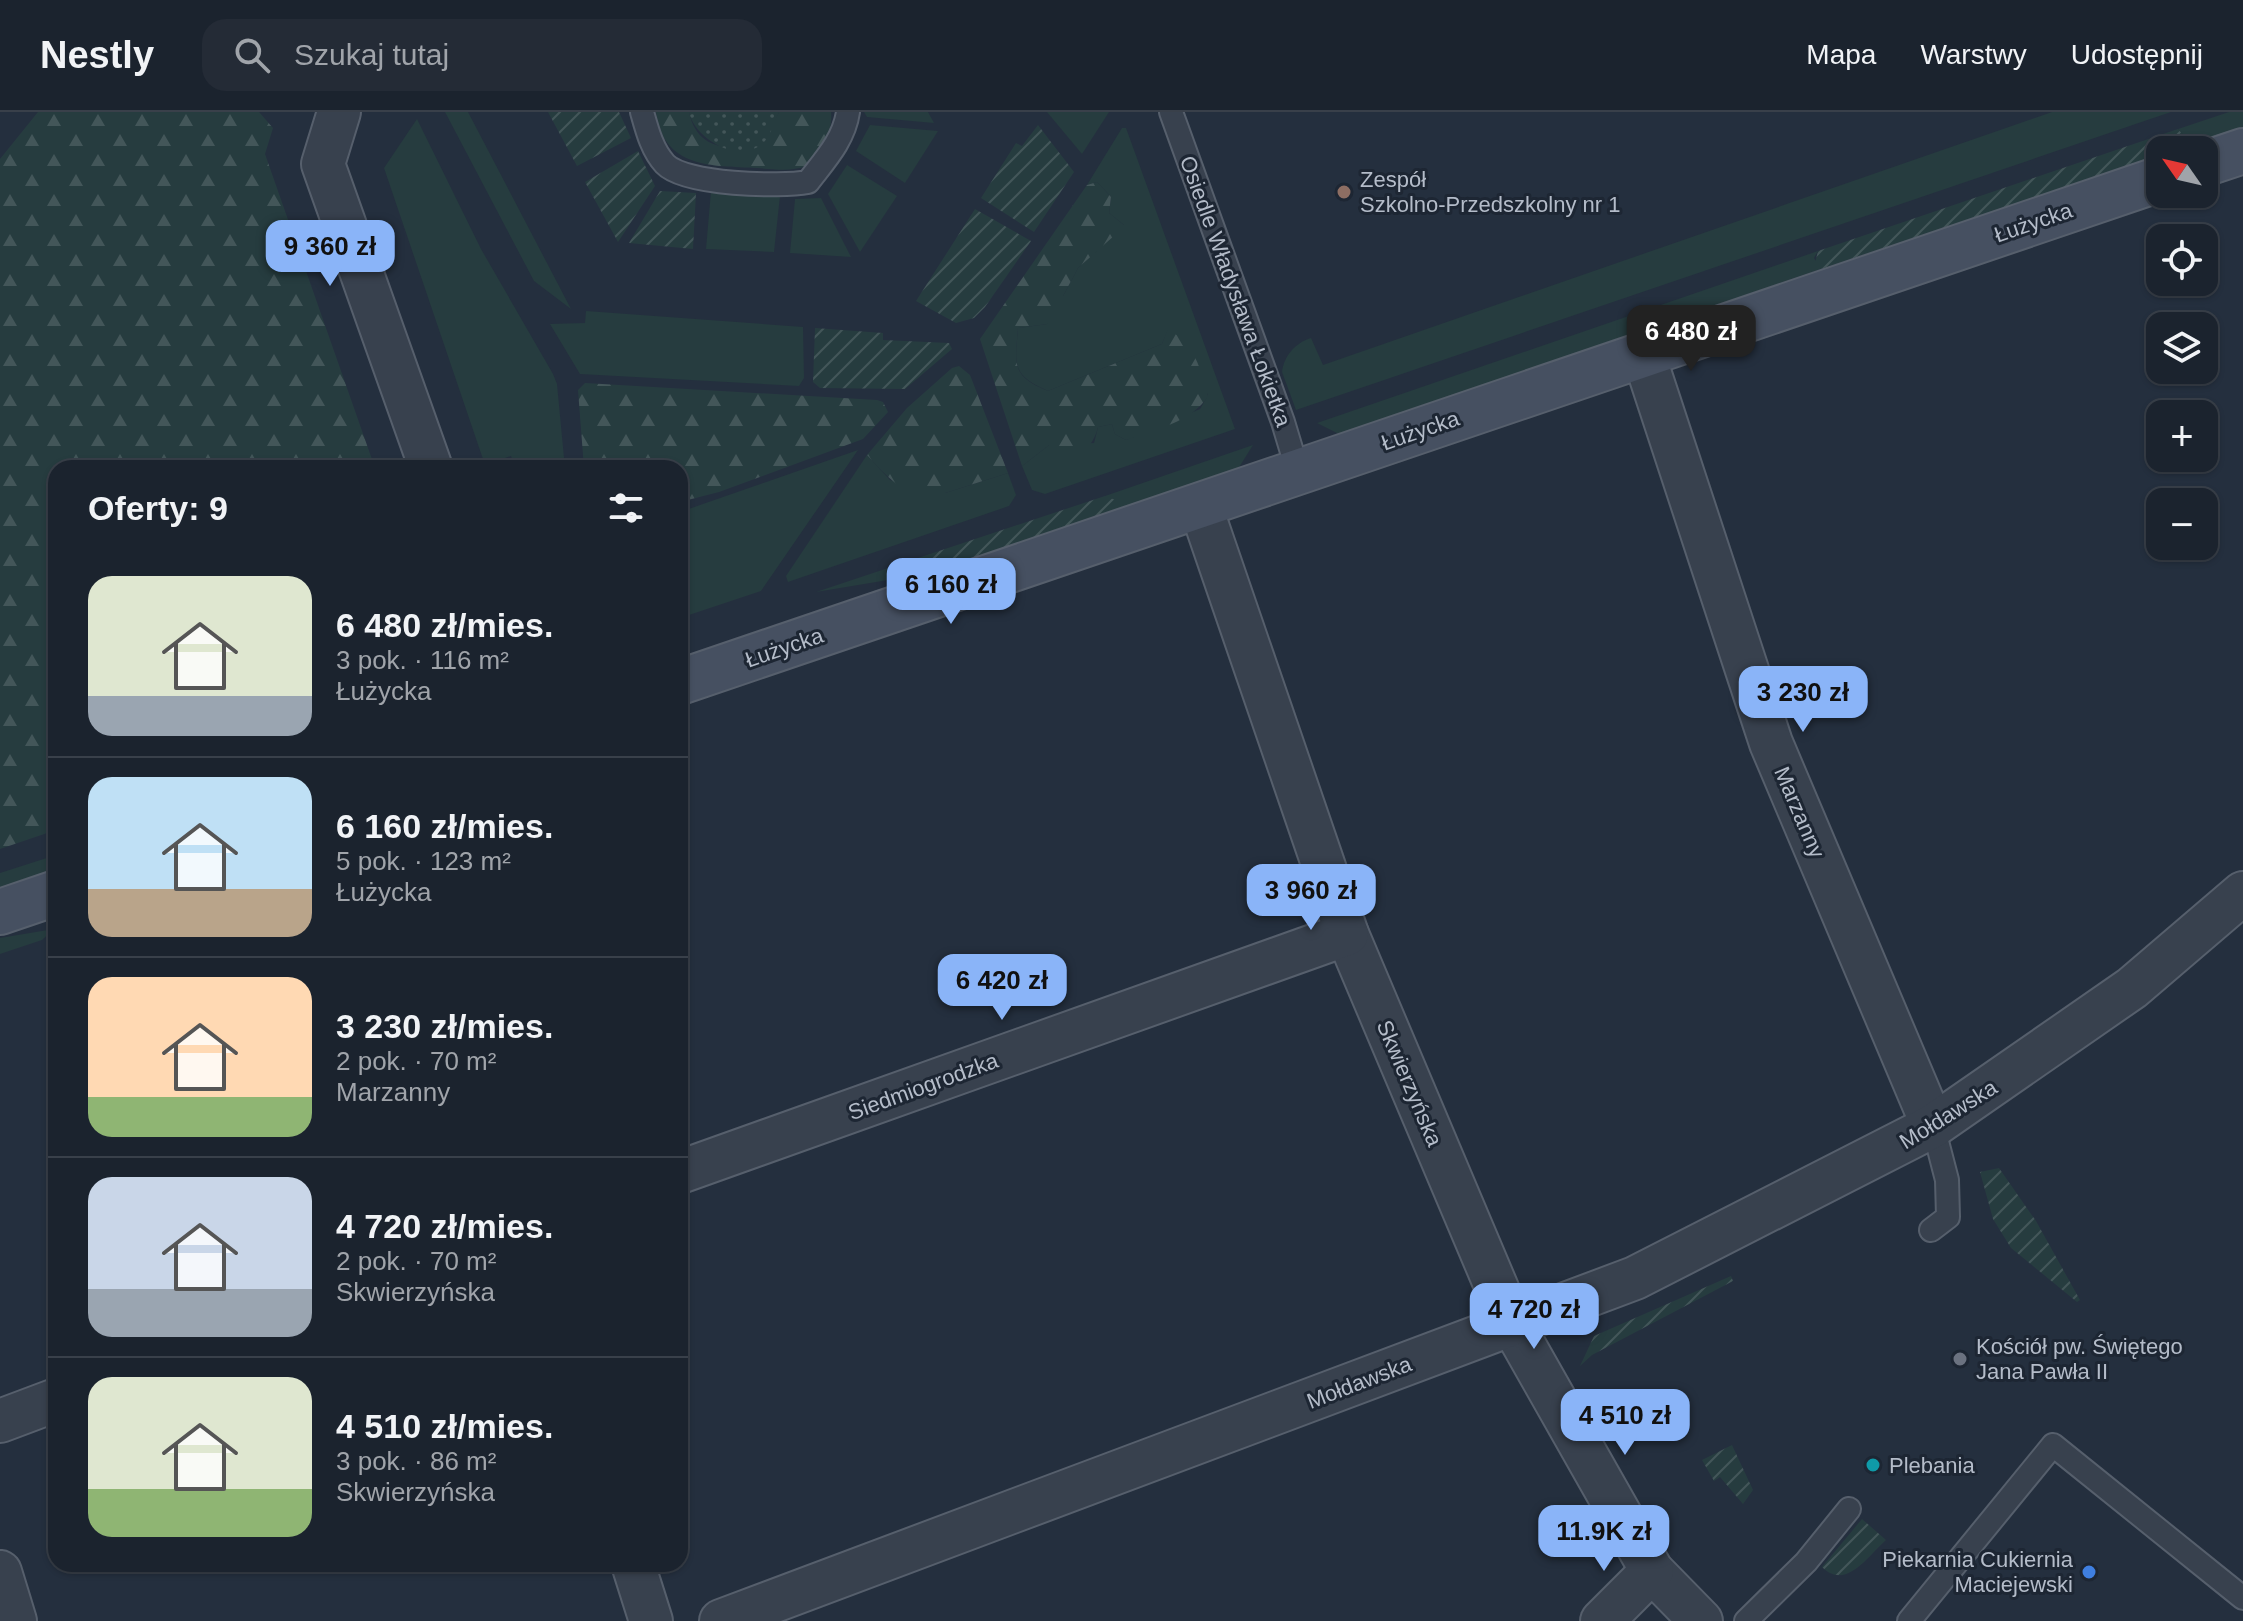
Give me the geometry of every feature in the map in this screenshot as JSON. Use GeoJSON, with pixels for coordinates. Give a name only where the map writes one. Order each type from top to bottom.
{"type":"FeatureCollection","features":[{"type":"Feature","properties":{"kind":"street"},"geometry":{"type":"LineString","coordinates":[[339,112],[323,164],[428,460]]}},
{"type":"Feature","properties":{"kind":"street"},"geometry":{"type":"LineString","coordinates":[[2218,159],[2243,151]]}},
{"type":"Feature","properties":{"kind":"street","name":"Łużycka"},"geometry":{"type":"LineString","coordinates":[[688,679],[2146,184]]}},
{"type":"Feature","properties":{"kind":"street","name":"Marzanny"},"geometry":{"type":"LineString","coordinates":[[1643,353],[1771,743],[1933,1126]]}},
{"type":"Feature","properties":{"kind":"street","name":"Skwierzyńska"},"geometry":{"type":"LineString","coordinates":[[1200,505],[1347,934],[1512,1324],[1652,1571],[1701,1621]]}},
{"type":"Feature","properties":{"kind":"street","name":"Mołdawska"},"geometry":{"type":"LineString","coordinates":[[721,1621],[1635,1278],[1933,1126],[2132,988],[2243,893]]}},
{"type":"Feature","properties":{"kind":"street"},"geometry":{"type":"LineString","coordinates":[[0,912],[48,896]]}},
{"type":"Feature","properties":{"kind":"street","name":"Siedmiogrodzka"},"geometry":{"type":"LineString","coordinates":[[688,1169],[1347,934]]}},
{"type":"Feature","properties":{"kind":"street"},"geometry":{"type":"LineString","coordinates":[[0,1421],[48,1403]]}},
{"type":"Feature","properties":{"kind":"street"},"geometry":{"type":"LineString","coordinates":[[1602,1621],[1652,1571]]}},
{"type":"Feature","properties":{"kind":"street"},"geometry":{"type":"LineString","coordinates":[[0,1572],[9,1616]]}},
{"type":"Feature","properties":{"kind":"street"},"geometry":{"type":"LineString","coordinates":[[636,1572],[651,1621]]}},
{"type":"Feature","properties":{"kind":"lane"},"geometry":{"type":"LineString","coordinates":[[642,112],[650,139],[667,166],[706,179],[789,185],[808,182],[833,149],[846,125],[848,112]]}},
{"type":"Feature","properties":{"kind":"lane","name":"Osiedle Władysława Łokietka"},"geometry":{"type":"LineString","coordinates":[[1171,112],[1283,422],[1298,472]]}},
{"type":"Feature","properties":{"kind":"lane"},"geometry":{"type":"LineString","coordinates":[[1931,1230],[1948,1217],[1947,1180],[1933,1126]]}},
{"type":"Feature","properties":{"kind":"lane"},"geometry":{"type":"LineString","coordinates":[[1909,1621],[2053,1445],[2243,1598]]}},
{"type":"Feature","properties":{"kind":"lane"},"geometry":{"type":"LineString","coordinates":[[1746,1621],[1806,1562],[1849,1509]]}},
{"type":"Feature","properties":{"kind":"green space"},"geometry":{"type":"Polygon","coordinates":[[[38,112],[259,112],[273,128],[265,154],[372,460],[48,460],[48,833],[0,849],[0,159],[38,112]]]}},
{"type":"Feature","properties":{"kind":"green space"},"geometry":{"type":"Polygon","coordinates":[[[445,112],[468,112],[571,309],[534,281],[445,112]]]}},
{"type":"Feature","properties":{"kind":"green space"},"geometry":{"type":"Polygon","coordinates":[[[548,112],[619,112],[631,138],[577,166],[548,112]]]}},
{"type":"Feature","properties":{"kind":"green space"},"geometry":{"type":"Polygon","coordinates":[[[656,112],[689,112],[693,125],[708,142],[729,147],[765,141],[779,112],[831,112],[831,119],[826,142],[817,157],[806,166],[788,170],[723,166],[692,160],[668,144],[656,112]]]}},
{"type":"Feature","properties":{"kind":"green space"},"geometry":{"type":"Polygon","coordinates":[[[689,112],[779,112],[765,141],[744,151],[732,150],[709,140],[700,132],[689,112]]]}},
{"type":"Feature","properties":{"kind":"green space"},"geometry":{"type":"Polygon","coordinates":[[[864,112],[928,112],[934,123],[867,117],[864,112]]]}},
{"type":"Feature","properties":{"kind":"green space"},"geometry":{"type":"Polygon","coordinates":[[[1047,112],[1109,112],[1082,154],[1047,112]]]}},
{"type":"Feature","properties":{"kind":"green space"},"geometry":{"type":"Polygon","coordinates":[[[2052,112],[2171,112],[1296,410],[1282,372],[1291,351],[1311,338],[1323,365],[2052,112]]]}},
{"type":"Feature","properties":{"kind":"green space"},"geometry":{"type":"Polygon","coordinates":[[[2229,112],[2243,112],[2243,127],[2216,136],[2184,136],[2178,129],[2229,112]]]}},
{"type":"Feature","properties":{"kind":"green space"},"geometry":{"type":"Polygon","coordinates":[[[417,119],[481,249],[553,374],[557,384],[564,460],[512,460],[511,456],[483,460],[384,168],[417,119]]]}},
{"type":"Feature","properties":{"kind":"green space"},"geometry":{"type":"Polygon","coordinates":[[[870,125],[938,131],[905,183],[856,151],[870,125]]]}},
{"type":"Feature","properties":{"kind":"green space"},"geometry":{"type":"Polygon","coordinates":[[[1038,125],[1074,172],[1034,232],[981,198],[1016,143],[1022,146],[1038,125]]]}},
{"type":"Feature","properties":{"kind":"green space"},"geometry":{"type":"Polygon","coordinates":[[[1122,128],[1126,128],[1235,429],[1045,494],[1032,490],[1022,466],[1049,445],[1094,443],[1098,427],[1112,424],[1115,434],[1126,440],[1200,409],[1208,395],[1168,330],[1162,344],[1048,391],[1027,380],[1018,367],[1018,328],[1047,324],[1051,296],[1063,296],[1078,268],[1124,225],[1109,213],[1111,197],[1097,182],[1087,185],[1122,128]]]}},
{"type":"Feature","properties":{"kind":"green space"},"geometry":{"type":"Polygon","coordinates":[[[2178,129],[2184,136],[2157,136],[2178,129]]]}},
{"type":"Feature","properties":{"kind":"green space"},"geometry":{"type":"Polygon","coordinates":[[[2146,140],[2146,160],[1821,269],[1815,263],[1818,251],[2146,140]]]}},
{"type":"Feature","properties":{"kind":"green space"},"geometry":{"type":"Polygon","coordinates":[[[638,151],[655,186],[618,242],[585,182],[638,151]]]}},
{"type":"Feature","properties":{"kind":"green space"},"geometry":{"type":"Polygon","coordinates":[[[847,165],[897,196],[860,252],[828,194],[847,165]]]}},
{"type":"Feature","properties":{"kind":"green space"},"geometry":{"type":"Polygon","coordinates":[[[1097,182],[1111,197],[1109,213],[1125,226],[1078,268],[1063,296],[1051,296],[1056,313],[1047,324],[1018,328],[1016,360],[1021,374],[1048,391],[1162,344],[1168,329],[1190,350],[1199,366],[1208,396],[1182,419],[1160,429],[1126,440],[1115,434],[1112,424],[1098,427],[1093,440],[1081,451],[1061,458],[1049,445],[1022,466],[980,339],[1087,185],[1097,182]]]}},
{"type":"Feature","properties":{"kind":"green space"},"geometry":{"type":"Polygon","coordinates":[[[660,191],[696,193],[693,249],[629,243],[660,191]]]}},
{"type":"Feature","properties":{"kind":"green space"},"geometry":{"type":"Polygon","coordinates":[[[711,191],[780,196],[774,252],[706,249],[711,191]]]}},
{"type":"Feature","properties":{"kind":"green space"},"geometry":{"type":"Polygon","coordinates":[[[821,198],[851,257],[790,253],[795,199],[821,198]]]}},
{"type":"Feature","properties":{"kind":"green space"},"geometry":{"type":"Polygon","coordinates":[[[975,209],[1031,241],[985,307],[974,318],[956,323],[916,301],[975,209]]]}},
{"type":"Feature","properties":{"kind":"green space"},"geometry":{"type":"Polygon","coordinates":[[[1818,251],[1814,258],[1821,269],[1348,432],[1339,434],[1317,423],[1818,251]]]}},
{"type":"Feature","properties":{"kind":"green space"},"geometry":{"type":"Polygon","coordinates":[[[586,311],[803,327],[804,378],[799,386],[580,374],[550,324],[585,323],[586,311]]]}},
{"type":"Feature","properties":{"kind":"green space"},"geometry":{"type":"Polygon","coordinates":[[[815,328],[883,333],[883,340],[949,343],[952,349],[905,389],[820,388],[813,382],[815,328]]]}},
{"type":"Feature","properties":{"kind":"green space"},"geometry":{"type":"Polygon","coordinates":[[[959,366],[970,375],[1008,473],[945,493],[935,502],[905,490],[867,455],[907,408],[952,368],[959,366]]]}},
{"type":"Feature","properties":{"kind":"green space"},"geometry":{"type":"Polygon","coordinates":[[[585,383],[877,400],[883,402],[888,412],[863,439],[719,492],[688,500],[688,460],[583,460],[578,390],[585,383]]]}},
{"type":"Feature","properties":{"kind":"green space"},"geometry":{"type":"Polygon","coordinates":[[[1253,445],[1238,469],[1119,510],[1105,496],[1253,445]]]}},
{"type":"Feature","properties":{"kind":"green space"},"geometry":{"type":"Polygon","coordinates":[[[858,450],[761,591],[688,615],[688,509],[858,450]]]}},
{"type":"Feature","properties":{"kind":"green space"},"geometry":{"type":"Polygon","coordinates":[[[867,455],[890,480],[945,493],[1008,473],[1016,495],[1009,506],[788,582],[786,576],[867,455]]]}},
{"type":"Feature","properties":{"kind":"green space"},"geometry":{"type":"Polygon","coordinates":[[[1105,496],[1118,501],[1119,510],[924,574],[918,558],[1105,496]]]}},
{"type":"Feature","properties":{"kind":"green space"},"geometry":{"type":"Polygon","coordinates":[[[918,558],[924,574],[816,592],[918,558]]]}},
{"type":"Feature","properties":{"kind":"green space"},"geometry":{"type":"Polygon","coordinates":[[[48,858],[48,872],[0,888],[0,873],[48,858]]]}},
{"type":"Feature","properties":{"kind":"green space"},"geometry":{"type":"Polygon","coordinates":[[[48,930],[42,940],[0,954],[0,938],[48,930]]]}},
{"type":"Feature","properties":{"kind":"green space"},"geometry":{"type":"Polygon","coordinates":[[[1999,1168],[2036,1221],[2080,1300],[2077,1302],[2011,1248],[1993,1219],[1980,1172],[1999,1168]]]}},
{"type":"Feature","properties":{"kind":"green space"},"geometry":{"type":"Polygon","coordinates":[[[1731,1276],[1733,1281],[1592,1355],[1580,1366],[1594,1336],[1731,1276]]]}},
{"type":"Feature","properties":{"kind":"green space"},"geometry":{"type":"Polygon","coordinates":[[[1732,1445],[1753,1490],[1743,1504],[1720,1477],[1714,1481],[1702,1460],[1732,1445]]]}},
{"type":"Feature","properties":{"kind":"green space"},"geometry":{"type":"Polygon","coordinates":[[[1862,1519],[1886,1540],[1848,1573],[1831,1573],[1822,1567],[1862,1519]]]}},
{"type":"Feature","properties":{"kind":"place","name":"Zespół Szkolno-Przedszkolny nr 1"},"geometry":{"type":"Point","coordinates":[1344,192]}},
{"type":"Feature","properties":{"kind":"place","name":"Kościół pw. Świętego Jana Pawła II"},"geometry":{"type":"Point","coordinates":[1960,1359]}},
{"type":"Feature","properties":{"kind":"place","name":"Plebania"},"geometry":{"type":"Point","coordinates":[1873,1465]}},
{"type":"Feature","properties":{"kind":"place","name":"Piekarnia Cukiernia Maciejewski"},"geometry":{"type":"Point","coordinates":[2089,1572]}}]}
